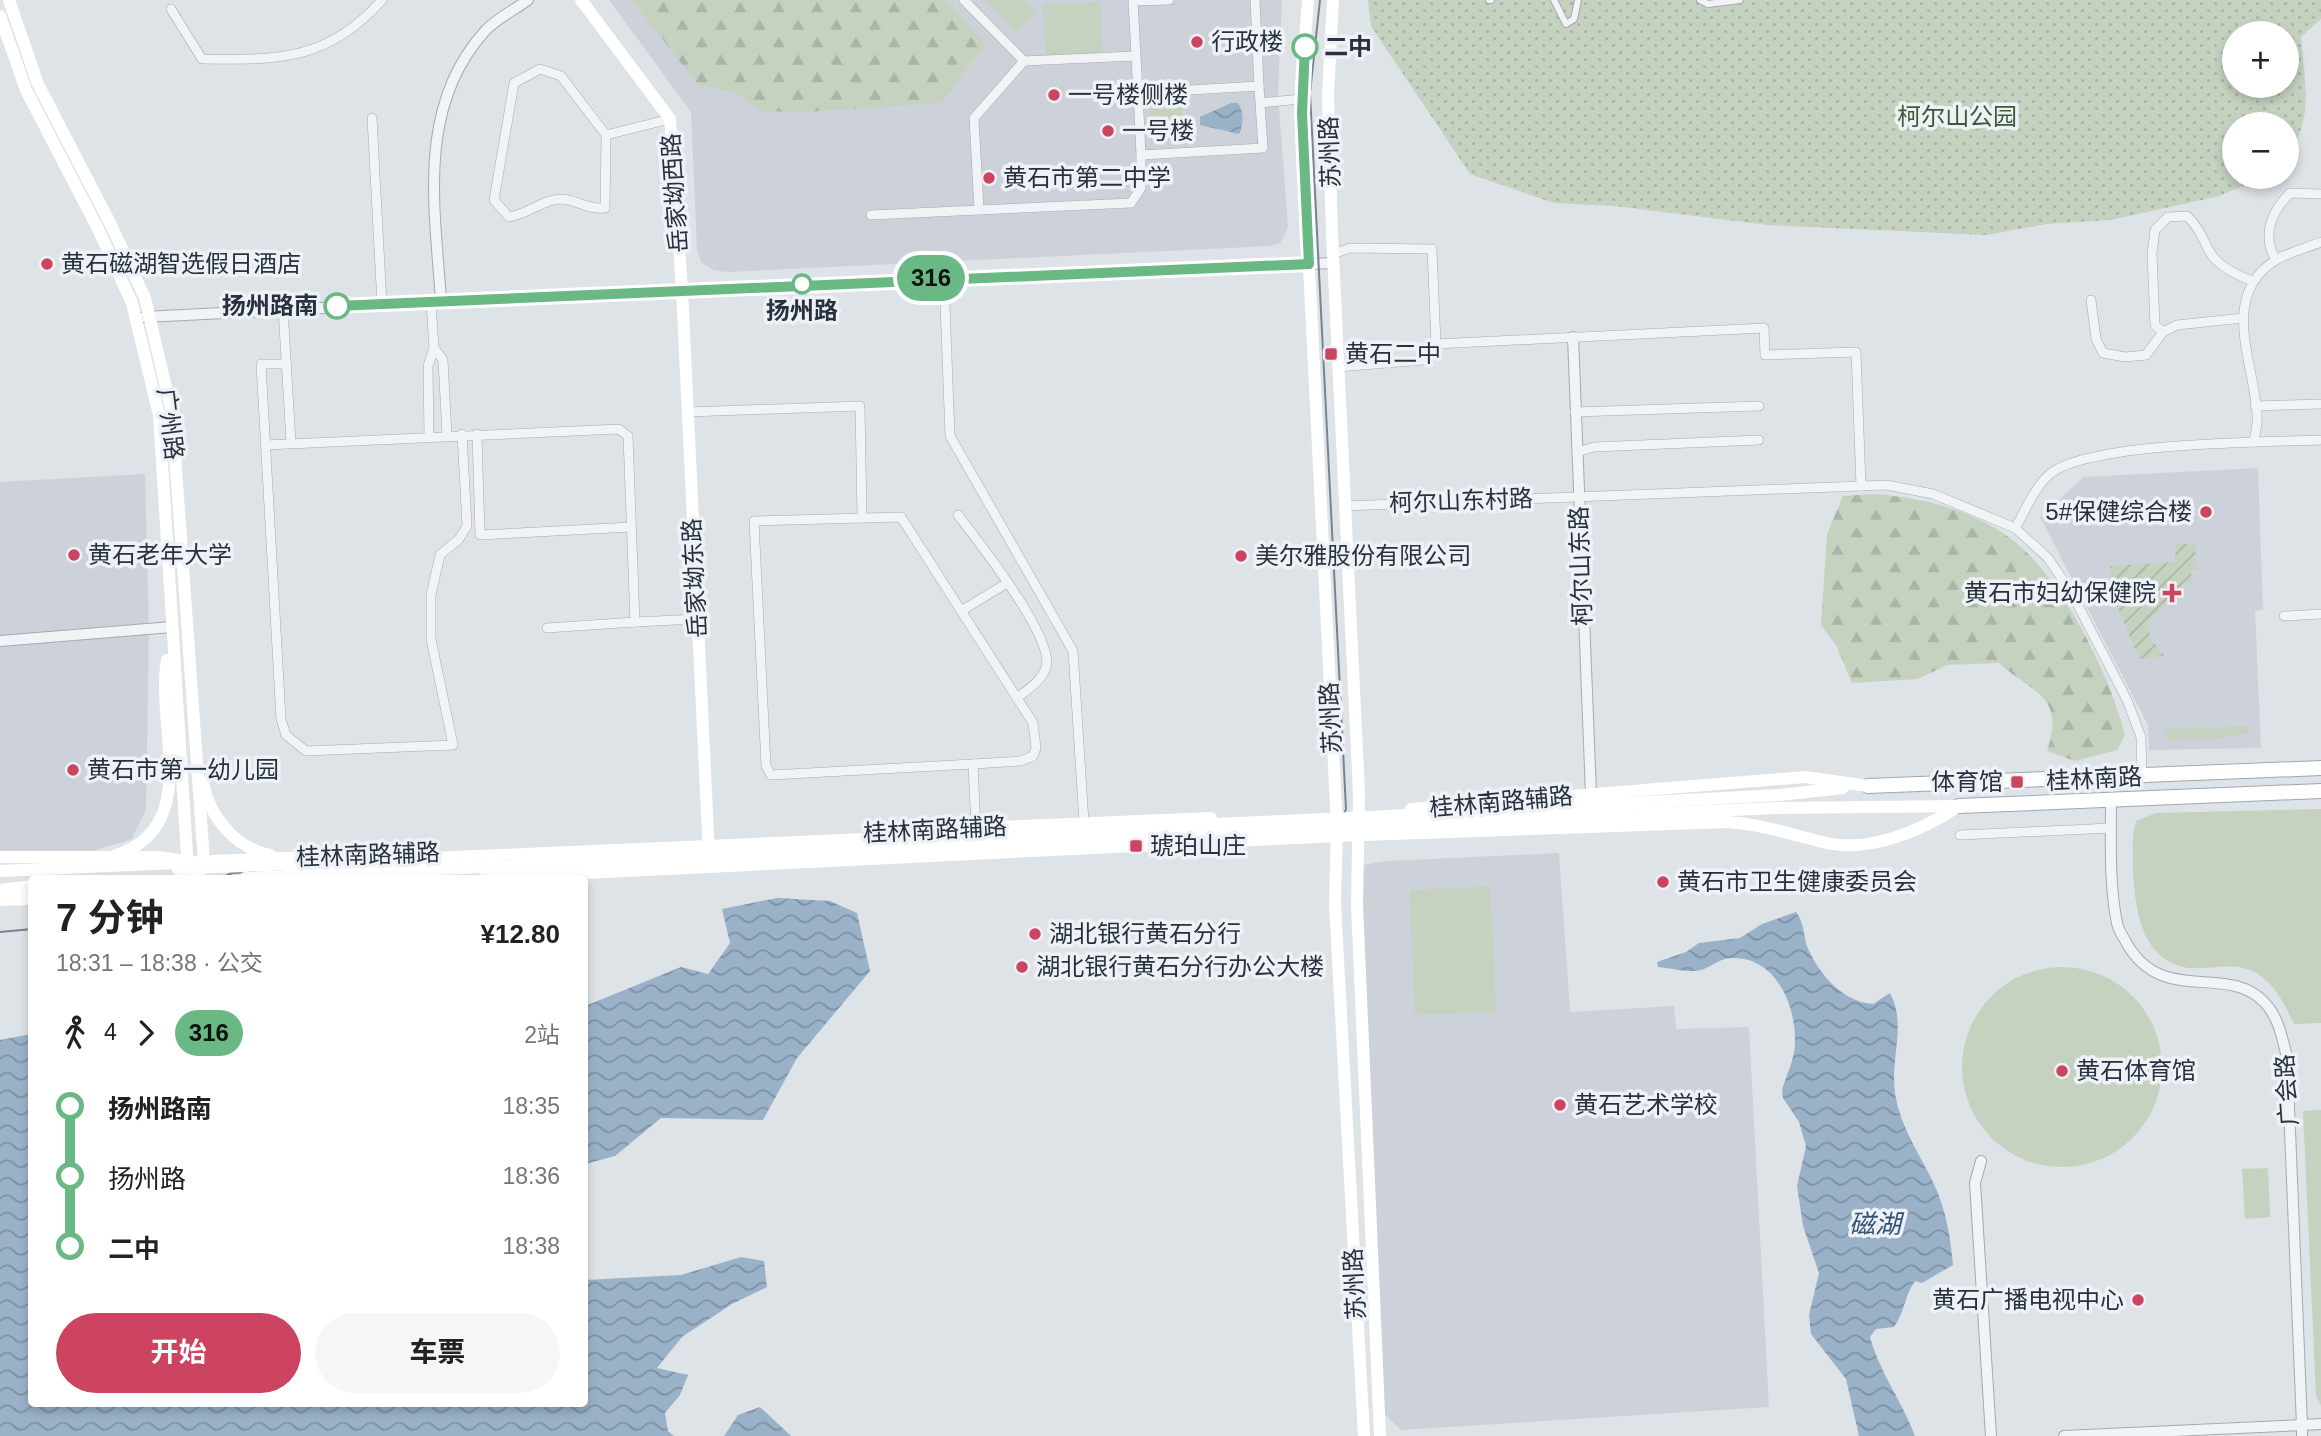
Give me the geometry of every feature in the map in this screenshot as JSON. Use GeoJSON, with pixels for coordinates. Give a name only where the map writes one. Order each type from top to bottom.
{"type":"FeatureCollection","features":[{"type":"Feature","properties":{"kind":"main road","name":"广州路"},"geometry":{"type":"LineString","coordinates":[[9,0],[38,84],[110,223],[145,298],[172,413],[197,738],[204,862],[198,875]]}},
{"type":"Feature","properties":{"kind":"main road","name":"岳家坳西路"},"geometry":{"type":"LineString","coordinates":[[581,0],[670,119],[682,289]]}},
{"type":"Feature","properties":{"kind":"main road","name":"苏州路"},"geometry":{"type":"LineString","coordinates":[[1308,0],[1301,99],[1337,836],[1335,904],[1364,1436]]}},
{"type":"Feature","properties":{"kind":"main road","name":"苏州路"},"geometry":{"type":"LineString","coordinates":[[1333,0],[1328,95],[1333,258],[1360,835],[1357,905],[1380,1436]]}},
{"type":"Feature","properties":{"kind":"main road","name":"广州路"},"geometry":{"type":"LineString","coordinates":[[0,16],[26,90],[98,229],[136,317],[159,415],[186,863],[189,875]]}},
{"type":"Feature","properties":{"kind":"main road","name":"岳家坳东路"},"geometry":{"type":"LineString","coordinates":[[682,289],[709,866]]}},
{"type":"Feature","properties":{"kind":"main road"},"geometry":{"type":"LineString","coordinates":[[54,869],[92,862],[142,844],[159,821],[167,801],[170,779],[166,664],[172,631]]}},
{"type":"Feature","properties":{"kind":"main road"},"geometry":{"type":"LineString","coordinates":[[197,738],[205,791],[231,835],[248,849],[267,855],[302,857]]}},
{"type":"Feature","properties":{"kind":"main road","name":"桂林南路"},"geometry":{"type":"LineString","coordinates":[[1868,786],[2321,768]]}},
{"type":"Feature","properties":{"kind":"main road","name":"桂林南路辅路"},"geometry":{"type":"LineString","coordinates":[[0,871],[708,843],[1084,822],[1359,813],[1805,777],[1868,786]]}},
{"type":"Feature","properties":{"kind":"main road"},"geometry":{"type":"LineString","coordinates":[[46,875],[1351,818],[1780,794],[1868,786]]}},
{"type":"Feature","properties":{"kind":"main road","name":"桂林南路"},"geometry":{"type":"LineString","coordinates":[[1959,806],[2321,791]]}},
{"type":"Feature","properties":{"kind":"main road","name":"桂林南路辅路"},"geometry":{"type":"LineString","coordinates":[[541,875],[1337,836],[1727,822],[1756,824],[1824,842],[1856,846],[1923,827],[1959,806]]}},
{"type":"Feature","properties":{"kind":"main road"},"geometry":{"type":"LineString","coordinates":[[311,875],[1777,808],[1959,806]]}},
{"type":"Feature","properties":{"kind":"main road"},"geometry":{"type":"LineString","coordinates":[[0,857],[158,857],[231,867]]}},
{"type":"Feature","properties":{"kind":"main road"},"geometry":{"type":"LineString","coordinates":[[0,877],[28,876]]}},
{"type":"Feature","properties":{"kind":"main road"},"geometry":{"type":"LineString","coordinates":[[0,888],[28,886]]}},
{"type":"Feature","properties":{"kind":"main road"},"geometry":{"type":"LineString","coordinates":[[0,900],[28,899]]}},
{"type":"Feature","properties":{"kind":"street"},"geometry":{"type":"LineString","coordinates":[[171,9],[202,59],[248,60],[288,58],[318,48],[343,34],[382,0]]}},
{"type":"Feature","properties":{"kind":"street"},"geometry":{"type":"LineString","coordinates":[[429,436],[428,366],[434,348],[436,302],[435,134],[456,69],[486,30],[528,0]]}},
{"type":"Feature","properties":{"kind":"street"},"geometry":{"type":"LineString","coordinates":[[964,0],[1024,61]]}},
{"type":"Feature","properties":{"kind":"street"},"geometry":{"type":"LineString","coordinates":[[871,215],[1130,202],[1141,188],[1133,1],[1169,0]]}},
{"type":"Feature","properties":{"kind":"street"},"geometry":{"type":"LineString","coordinates":[[1141,155],[1263,148],[1255,0]]}},
{"type":"Feature","properties":{"kind":"street"},"geometry":{"type":"LineString","coordinates":[[1554,0],[1566,23],[1574,19],[1578,0]]}},
{"type":"Feature","properties":{"kind":"street"},"geometry":{"type":"LineString","coordinates":[[1700,0],[1709,4],[1741,0]]}},
{"type":"Feature","properties":{"kind":"street"},"geometry":{"type":"LineString","coordinates":[[979,210],[974,118],[1024,61],[1135,56]]}},
{"type":"Feature","properties":{"kind":"street"},"geometry":{"type":"LineString","coordinates":[[540,69],[561,75],[606,135],[605,208],[594,210],[563,199],[545,202],[525,215],[509,217],[494,200],[514,83],[540,69]]}},
{"type":"Feature","properties":{"kind":"street"},"geometry":{"type":"LineString","coordinates":[[1138,93],[1259,86]]}},
{"type":"Feature","properties":{"kind":"street"},"geometry":{"type":"LineString","coordinates":[[1260,103],[1301,99]]}},
{"type":"Feature","properties":{"kind":"street"},"geometry":{"type":"LineString","coordinates":[[372,118],[382,304]]}},
{"type":"Feature","properties":{"kind":"street"},"geometry":{"type":"LineString","coordinates":[[606,135],[670,119]]}},
{"type":"Feature","properties":{"kind":"street"},"geometry":{"type":"LineString","coordinates":[[2276,260],[2268,236],[2278,205],[2290,193],[2321,194]]}},
{"type":"Feature","properties":{"kind":"street"},"geometry":{"type":"LineString","coordinates":[[2163,332],[2155,326],[2152,253],[2155,230],[2168,217],[2187,215],[2200,227],[2214,257],[2236,274],[2253,281]]}},
{"type":"Feature","properties":{"kind":"street"},"geometry":{"type":"LineString","coordinates":[[2254,442],[2255,406],[2246,361],[2243,318],[2253,281],[2276,260],[2321,242]]}},
{"type":"Feature","properties":{"kind":"street"},"geometry":{"type":"LineString","coordinates":[[136,317],[682,289],[1309,264],[1333,258],[1350,248],[1432,249],[1437,353],[1423,360],[1338,367]]}},
{"type":"Feature","properties":{"kind":"street"},"geometry":{"type":"LineString","coordinates":[[944,278],[950,436],[1073,651],[1084,822]]}},
{"type":"Feature","properties":{"kind":"street"},"geometry":{"type":"LineString","coordinates":[[2091,300],[2096,339],[2103,353],[2125,357],[2146,355],[2158,343],[2163,332],[2177,325],[2243,318]]}},
{"type":"Feature","properties":{"kind":"street"},"geometry":{"type":"LineString","coordinates":[[282,309],[291,443]]}},
{"type":"Feature","properties":{"kind":"street"},"geometry":{"type":"LineString","coordinates":[[1436,344],[1764,328],[1765,355],[1856,352],[1861,486]]}},
{"type":"Feature","properties":{"kind":"street","name":"柯尔山东路"},"geometry":{"type":"LineString","coordinates":[[1573,337],[1591,794]]}},
{"type":"Feature","properties":{"kind":"street"},"geometry":{"type":"LineString","coordinates":[[434,348],[443,360],[447,435]]}},
{"type":"Feature","properties":{"kind":"street"},"geometry":{"type":"LineString","coordinates":[[286,363],[261,364],[265,445],[281,719],[286,734],[306,751],[453,745],[430,639],[431,595],[440,555],[459,538],[467,526],[462,434]]}},
{"type":"Feature","properties":{"kind":"street"},"geometry":{"type":"LineString","coordinates":[[2255,406],[2321,404]]}},
{"type":"Feature","properties":{"kind":"street"},"geometry":{"type":"LineString","coordinates":[[688,412],[860,406],[862,518]]}},
{"type":"Feature","properties":{"kind":"street"},"geometry":{"type":"LineString","coordinates":[[1575,412],[1759,406]]}},
{"type":"Feature","properties":{"kind":"street"},"geometry":{"type":"LineString","coordinates":[[265,445],[619,429],[628,436],[635,622]]}},
{"type":"Feature","properties":{"kind":"street"},"geometry":{"type":"LineString","coordinates":[[477,434],[480,535]]}},
{"type":"Feature","properties":{"kind":"street"},"geometry":{"type":"LineString","coordinates":[[1577,452],[1594,447],[1759,440]]}},
{"type":"Feature","properties":{"kind":"street"},"geometry":{"type":"LineString","coordinates":[[2142,776],[2141,737],[2115,676],[2060,574],[2015,528],[2048,475],[2063,466],[2142,449],[2321,440]]}},
{"type":"Feature","properties":{"kind":"street","name":"柯尔山东村路"},"geometry":{"type":"LineString","coordinates":[[1344,506],[1898,486],[1924,491],[2015,528]]}},
{"type":"Feature","properties":{"kind":"street"},"geometry":{"type":"LineString","coordinates":[[958,515],[1033,622],[1046,650],[1047,667],[1038,681],[1017,698]]}},
{"type":"Feature","properties":{"kind":"street"},"geometry":{"type":"LineString","coordinates":[[901,517],[961,611],[1032,723],[1035,748],[1033,756],[1021,761],[771,775],[766,766],[754,521],[901,517]]}},
{"type":"Feature","properties":{"kind":"street"},"geometry":{"type":"LineString","coordinates":[[459,538],[631,527]]}},
{"type":"Feature","properties":{"kind":"street"},"geometry":{"type":"LineString","coordinates":[[961,611],[1007,583]]}},
{"type":"Feature","properties":{"kind":"street"},"geometry":{"type":"LineString","coordinates":[[2284,616],[2321,614]]}},
{"type":"Feature","properties":{"kind":"street"},"geometry":{"type":"LineString","coordinates":[[547,628],[697,620]]}},
{"type":"Feature","properties":{"kind":"street"},"geometry":{"type":"LineString","coordinates":[[0,640],[172,631]]}},
{"type":"Feature","properties":{"kind":"street"},"geometry":{"type":"LineString","coordinates":[[973,764],[976,828]]}},
{"type":"Feature","properties":{"kind":"street","name":"广会路"},"geometry":{"type":"LineString","coordinates":[[2111,801],[2117,925],[2132,953],[2150,970],[2169,979],[2245,989],[2265,1002],[2278,1024],[2287,1056],[2302,1430]]}},
{"type":"Feature","properties":{"kind":"street"},"geometry":{"type":"LineString","coordinates":[[1960,835],[2111,828]]}},
{"type":"Feature","properties":{"kind":"street"},"geometry":{"type":"LineString","coordinates":[[1981,1161],[1975,1183],[1991,1436]]}},
{"type":"Feature","properties":{"kind":"street"},"geometry":{"type":"LineString","coordinates":[[2064,1436],[2302,1430],[2321,1424]]}},
{"type":"Feature","properties":{"kind":"shaded area","name":"黄石市第二中学"},"geometry":{"type":"Polygon","coordinates":[[[609,0],[1282,0],[1278,95],[1288,227],[1280,243],[1271,246],[727,272],[713,270],[701,262],[697,249],[691,112],[609,0]]]}},
{"type":"Feature","properties":{"kind":"shaded area","name":"黄石市妇幼保健院"},"geometry":{"type":"Polygon","coordinates":[[[2258,468],[2263,610],[2255,611],[2261,748],[2149,750],[2148,725],[2040,517],[2084,477],[2258,468]]]}},
{"type":"Feature","properties":{"kind":"shaded area"},"geometry":{"type":"Polygon","coordinates":[[[145,474],[149,630],[146,809],[132,839],[57,862],[0,862],[0,482],[145,474]]]}},
{"type":"Feature","properties":{"kind":"shaded area","name":"黄石艺术学校"},"geometry":{"type":"Polygon","coordinates":[[[1559,853],[1570,1012],[1674,1006],[1676,1029],[1749,1027],[1769,1407],[1401,1430],[1382,1412],[1363,1016],[1363,865],[1387,861],[1559,853]]]}},
{"type":"Feature","properties":{"kind":"green space"},"geometry":{"type":"Polygon","coordinates":[[[632,0],[946,0],[985,44],[942,103],[807,112],[760,111],[736,93],[698,85],[632,0]]]}},
{"type":"Feature","properties":{"kind":"green space"},"geometry":{"type":"Polygon","coordinates":[[[986,0],[1024,0],[1036,13],[1016,32],[986,0]]]}},
{"type":"Feature","properties":{"kind":"green space","name":"柯尔山公园"},"geometry":{"type":"Polygon","coordinates":[[[1368,0],[2321,0],[2321,19],[2301,37],[2306,97],[2299,134],[2299,112],[2222,112],[2222,189],[2236,189],[2220,196],[2110,220],[2047,224],[1986,235],[1768,225],[1615,206],[1554,203],[1470,174],[1371,26],[1368,0]]]}},
{"type":"Feature","properties":{"kind":"green space"},"geometry":{"type":"Polygon","coordinates":[[[1100,2],[1102,55],[1046,57],[1043,5],[1100,2]]]}},
{"type":"Feature","properties":{"kind":"green space"},"geometry":{"type":"Polygon","coordinates":[[[1182,107],[1183,134],[1150,136],[1149,108],[1182,107]]]}},
{"type":"Feature","properties":{"kind":"green space"},"geometry":{"type":"Polygon","coordinates":[[[1874,494],[1909,498],[1962,513],[1995,528],[2029,555],[2065,601],[2108,684],[2125,735],[2117,750],[2075,761],[2047,751],[2052,732],[2049,707],[2034,690],[1999,663],[1947,665],[1918,679],[1852,683],[1836,645],[1821,625],[1827,534],[1843,496],[1874,494]]]}},
{"type":"Feature","properties":{"kind":"green space"},"geometry":{"type":"Polygon","coordinates":[[[2176,544],[2195,544],[2196,569],[2191,570],[2192,584],[2183,585],[2148,621],[2150,638],[2165,656],[2139,659],[2113,596],[2110,566],[2175,562],[2176,544]]]}},
{"type":"Feature","properties":{"kind":"green space"},"geometry":{"type":"Polygon","coordinates":[[[2250,726],[2249,733],[2209,740],[2170,740],[2163,729],[2250,726]]]}},
{"type":"Feature","properties":{"kind":"green space"},"geometry":{"type":"Polygon","coordinates":[[[2321,809],[2321,1023],[2294,1024],[2270,984],[2247,969],[2188,968],[2172,963],[2159,954],[2143,930],[2136,899],[2133,833],[2136,821],[2156,813],[2321,809]]]}},
{"type":"Feature","properties":{"kind":"green space"},"geometry":{"type":"Polygon","coordinates":[[[1490,886],[1496,1012],[1415,1015],[1410,890],[1490,886]]]}},
{"type":"Feature","properties":{"kind":"green space","name":"黄石体育馆"},"geometry":{"type":"Polygon","coordinates":[[[2062,967],[2100,975],[2133,996],[2154,1029],[2162,1067],[2154,1105],[2133,1138],[2100,1159],[2062,1167],[2024,1159],[1991,1138],[1970,1105],[1962,1067],[1970,1029],[1991,996],[2024,975],[2062,967]]]}},
{"type":"Feature","properties":{"kind":"green space"},"geometry":{"type":"Polygon","coordinates":[[[2321,1110],[2321,1406],[2316,1395],[2303,1111],[2321,1110]]]}},
{"type":"Feature","properties":{"kind":"green space"},"geometry":{"type":"Polygon","coordinates":[[[2268,1168],[2270,1217],[2245,1219],[2242,1169],[2268,1168]]]}},
{"type":"Feature","properties":{"kind":"water"},"geometry":{"type":"Polygon","coordinates":[[[1231,103],[1238,103],[1241,111],[1239,134],[1200,125],[1200,117],[1231,103]]]}},
{"type":"Feature","properties":{"kind":"water"},"geometry":{"type":"Polygon","coordinates":[[[777,898],[830,901],[857,913],[870,971],[797,1058],[763,1120],[661,1118],[615,1156],[588,1163],[588,1005],[681,967],[708,974],[730,943],[722,909],[777,898]]]}},
{"type":"Feature","properties":{"kind":"water","name":"磁湖"},"geometry":{"type":"Polygon","coordinates":[[[1796,912],[1808,949],[1819,969],[1834,986],[1852,998],[1873,1004],[1890,993],[1895,1005],[1898,1029],[1894,1080],[1897,1105],[1937,1192],[1947,1222],[1953,1265],[1922,1283],[1915,1281],[1894,1327],[1876,1329],[1870,1337],[1879,1363],[1915,1436],[1859,1436],[1846,1379],[1811,1334],[1809,1315],[1819,1273],[1803,1226],[1797,1186],[1806,1146],[1799,1122],[1783,1098],[1782,1090],[1795,1043],[1792,1013],[1780,985],[1760,965],[1746,959],[1731,958],[1695,971],[1658,967],[1657,962],[1686,952],[1699,943],[1740,938],[1762,924],[1796,912]]]}},
{"type":"Feature","properties":{"kind":"water"},"geometry":{"type":"Polygon","coordinates":[[[28,1035],[28,1407],[588,1407],[588,1280],[681,1275],[741,1257],[764,1261],[767,1287],[732,1304],[682,1337],[657,1368],[688,1375],[680,1395],[665,1413],[668,1431],[674,1436],[0,1436],[0,1040],[28,1035]]]}},
{"type":"Feature","properties":{"kind":"water"},"geometry":{"type":"Polygon","coordinates":[[[760,1407],[791,1436],[724,1436],[738,1415],[760,1407]]]}},
{"type":"Feature","properties":{"kind":"tram line"},"geometry":{"type":"LineString","coordinates":[[228,875],[281,870],[1341,822],[1346,809],[1310,93],[1320,0]]}},
{"type":"Feature","properties":{"kind":"tram line"},"geometry":{"type":"LineString","coordinates":[[0,932],[28,929]]}},
{"type":"Feature","properties":{"kind":"bus line","name":"316"},"geometry":{"type":"LineString","coordinates":[[337,306],[1107,270],[1309,264],[1301,90],[1305,47]]}},
{"type":"Feature","properties":{"kind":"place","name":"行政楼"},"geometry":{"type":"Point","coordinates":[1197,42]}},
{"type":"Feature","properties":{"kind":"place","name":"二中"},"geometry":{"type":"Point","coordinates":[1305,47]}},
{"type":"Feature","properties":{"kind":"place","name":"一号楼侧楼"},"geometry":{"type":"Point","coordinates":[1054,95]}},
{"type":"Feature","properties":{"kind":"place","name":"一号楼"},"geometry":{"type":"Point","coordinates":[1108,131]}},
{"type":"Feature","properties":{"kind":"place","name":"黄石市第二中学"},"geometry":{"type":"Point","coordinates":[989,178]}},
{"type":"Feature","properties":{"kind":"place","name":"黄石磁湖智选假日酒店"},"geometry":{"type":"Point","coordinates":[47,264]}},
{"type":"Feature","properties":{"kind":"place","name":"扬州路"},"geometry":{"type":"Point","coordinates":[802,284]}},
{"type":"Feature","properties":{"kind":"place","name":"扬州路南"},"geometry":{"type":"Point","coordinates":[337,306]}},
{"type":"Feature","properties":{"kind":"place","name":"黄石二中"},"geometry":{"type":"Point","coordinates":[1331,354]}},
{"type":"Feature","properties":{"kind":"place","name":"5#保健综合楼"},"geometry":{"type":"Point","coordinates":[2206,512]}},
{"type":"Feature","properties":{"kind":"place","name":"黄石老年大学"},"geometry":{"type":"Point","coordinates":[74,555]}},
{"type":"Feature","properties":{"kind":"place","name":"美尔雅股份有限公司"},"geometry":{"type":"Point","coordinates":[1241,556]}},
{"type":"Feature","properties":{"kind":"place","name":"黄石市妇幼保健院"},"geometry":{"type":"Point","coordinates":[2172,593]}},
{"type":"Feature","properties":{"kind":"place","name":"黄石市第一幼儿园"},"geometry":{"type":"Point","coordinates":[73,770]}},
{"type":"Feature","properties":{"kind":"place","name":"体育馆"},"geometry":{"type":"Point","coordinates":[2017,782]}},
{"type":"Feature","properties":{"kind":"place","name":"琥珀山庄"},"geometry":{"type":"Point","coordinates":[1136,846]}},
{"type":"Feature","properties":{"kind":"place","name":"黄石市卫生健康委员会"},"geometry":{"type":"Point","coordinates":[1663,882]}},
{"type":"Feature","properties":{"kind":"place","name":"湖北银行黄石分行"},"geometry":{"type":"Point","coordinates":[1035,934]}},
{"type":"Feature","properties":{"kind":"place","name":"湖北银行黄石分行办公大楼"},"geometry":{"type":"Point","coordinates":[1022,967]}},
{"type":"Feature","properties":{"kind":"place","name":"黄石体育馆"},"geometry":{"type":"Point","coordinates":[2062,1071]}},
{"type":"Feature","properties":{"kind":"place","name":"黄石艺术学校"},"geometry":{"type":"Point","coordinates":[1560,1105]}},
{"type":"Feature","properties":{"kind":"place","name":"黄石广播电视中心"},"geometry":{"type":"Point","coordinates":[2138,1300]}}]}
